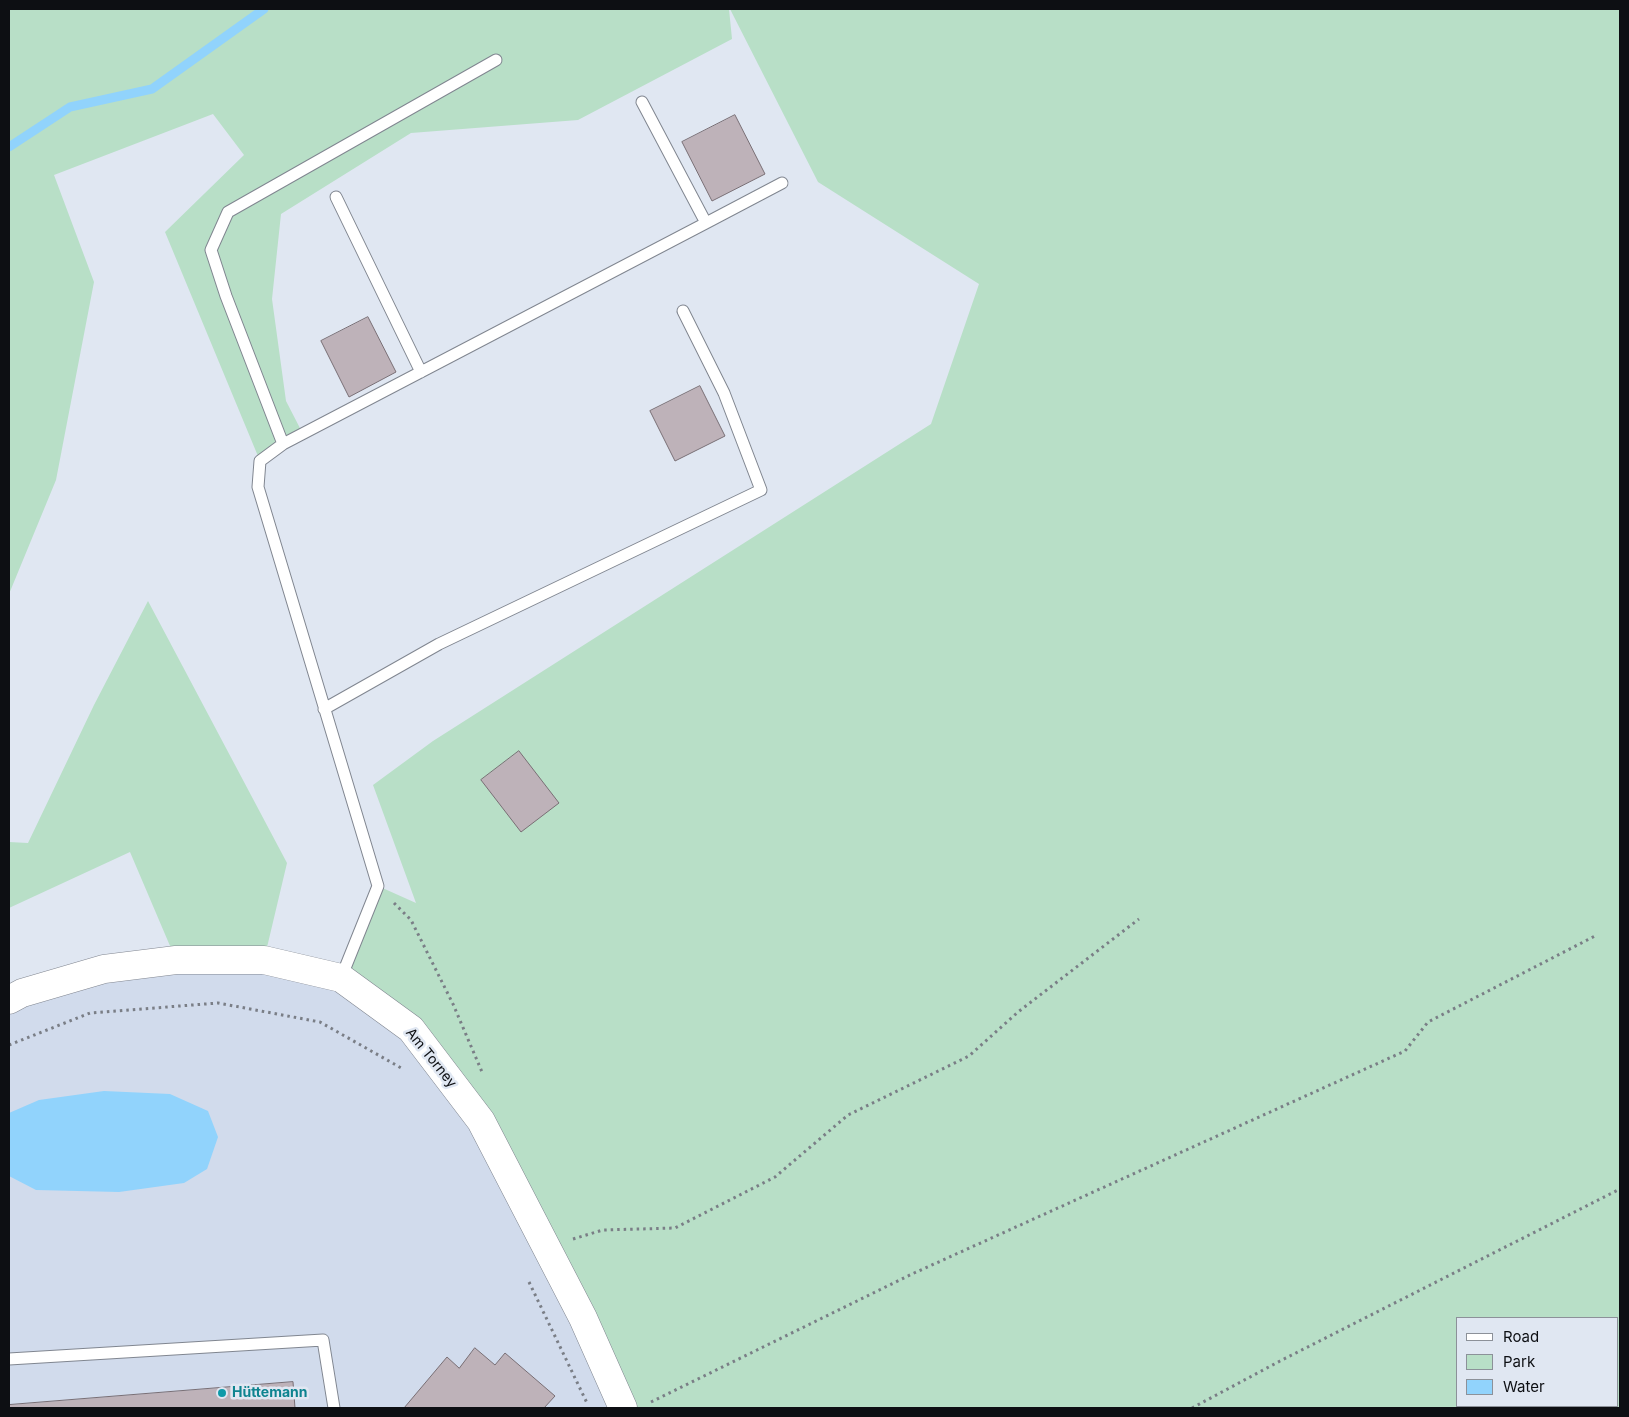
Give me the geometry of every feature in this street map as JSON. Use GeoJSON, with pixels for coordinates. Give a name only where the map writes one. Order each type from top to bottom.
{"type":"FeatureCollection","features":[{"type":"Feature","properties":{"kind":"street","name":"Am Torney"},"geometry":{"type":"LineString","coordinates":[[9,1000],[22,993],[104,969],[176,960],[264,960],[342,978],[411,1030],[482,1121],[583,1318],[636,1406]]}},
{"type":"Feature","properties":{"kind":"lane"},"geometry":{"type":"LineString","coordinates":[[283,444],[226,296],[211,250],[228,212],[496,60]]}},
{"type":"Feature","properties":{"kind":"lane"},"geometry":{"type":"LineString","coordinates":[[642,102],[706,223]]}},
{"type":"Feature","properties":{"kind":"lane"},"geometry":{"type":"LineString","coordinates":[[342,978],[378,886],[258,486],[260,461],[283,444],[782,183]]}},
{"type":"Feature","properties":{"kind":"lane"},"geometry":{"type":"LineString","coordinates":[[336,197],[421,372]]}},
{"type":"Feature","properties":{"kind":"lane"},"geometry":{"type":"LineString","coordinates":[[324,709],[439,644],[760,490],[724,393],[683,311]]}},
{"type":"Feature","properties":{"kind":"lane"},"geometry":{"type":"LineString","coordinates":[[9,1359],[323,1340],[334,1408]]}},
{"type":"Feature","properties":{"kind":"path"},"geometry":{"type":"LineString","coordinates":[[378,886],[411,920],[453,1004],[484,1076]]}},
{"type":"Feature","properties":{"kind":"path"},"geometry":{"type":"LineString","coordinates":[[546,1248],[603,1230],[675,1228],[775,1178],[848,1116],[969,1056],[1018,1012],[1139,919]]}},
{"type":"Feature","properties":{"kind":"path"},"geometry":{"type":"LineString","coordinates":[[636,1406],[912,1274],[1405,1051],[1428,1022],[1596,936]]}},
{"type":"Feature","properties":{"kind":"path"},"geometry":{"type":"LineString","coordinates":[[9,1045],[90,1013],[218,1004],[320,1022],[409,1072]]}},
{"type":"Feature","properties":{"kind":"path"},"geometry":{"type":"LineString","coordinates":[[1192,1408],[1620,1189]]}},
{"type":"Feature","properties":{"kind":"path"},"geometry":{"type":"LineString","coordinates":[[526,1274],[589,1408]]}},
{"type":"Feature","properties":{"kind":"shaded area"},"geometry":{"type":"Polygon","coordinates":[[[176,960],[341,978],[411,1029],[481,1121],[633,1408],[9,1408],[9,1000],[176,960]]]}},
{"type":"Feature","properties":{"kind":"green space"},"geometry":{"type":"Polygon","coordinates":[[[9,9],[729,9],[732,39],[578,120],[411,133],[281,214],[272,299],[286,401],[303,434],[260,461],[165,232],[244,155],[213,114],[54,175],[94,282],[56,480],[9,594],[9,9]]]}},
{"type":"Feature","properties":{"kind":"green space"},"geometry":{"type":"Polygon","coordinates":[[[730,9],[1620,9],[1620,1408],[633,1408],[586,1318],[411,1030],[341,978],[378,886],[416,903],[373,785],[433,741],[931,424],[979,284],[818,182],[730,9]]]}},
{"type":"Feature","properties":{"kind":"green space"},"geometry":{"type":"Polygon","coordinates":[[[148,601],[287,863],[264,960],[176,960],[130,852],[9,908],[9,842],[28,843],[94,705],[148,601]]]}},
{"type":"Feature","properties":{"kind":"water"},"geometry":{"type":"Polygon","coordinates":[[[104,1091],[170,1094],[208,1111],[218,1137],[207,1169],[184,1183],[119,1192],[36,1190],[9,1176],[9,1113],[39,1100],[104,1091]]]}},
{"type":"Feature","properties":{"kind":"building"},"geometry":{"type":"Polygon","coordinates":[[[735,115],[765,174],[712,201],[682,142],[735,115]]]}},
{"type":"Feature","properties":{"kind":"building"},"geometry":{"type":"Polygon","coordinates":[[[368,317],[396,372],[349,397],[321,341],[368,317]]]}},
{"type":"Feature","properties":{"kind":"building"},"geometry":{"type":"Polygon","coordinates":[[[700,386],[725,436],[675,461],[650,411],[700,386]]]}},
{"type":"Feature","properties":{"kind":"building"},"geometry":{"type":"Polygon","coordinates":[[[519,751],[559,803],[521,832],[481,780],[519,751]]]}},
{"type":"Feature","properties":{"kind":"building"},"geometry":{"type":"Polygon","coordinates":[[[475,1348],[495,1365],[505,1353],[555,1396],[544,1408],[404,1408],[447,1357],[459,1368],[475,1348]]]}},
{"type":"Feature","properties":{"kind":"building","name":"Hüttemann"},"geometry":{"type":"Polygon","coordinates":[[[293,1382],[295,1408],[9,1408],[9,1405],[293,1382]]]}},
{"type":"Feature","properties":{"kind":"waterway"},"geometry":{"type":"LineString","coordinates":[[9,147],[70,107],[152,89],[264,9]]}},
{"type":"Feature","properties":{"kind":"place","name":"Hüttemann"},"geometry":{"type":"Point","coordinates":[222,1393]}}]}
